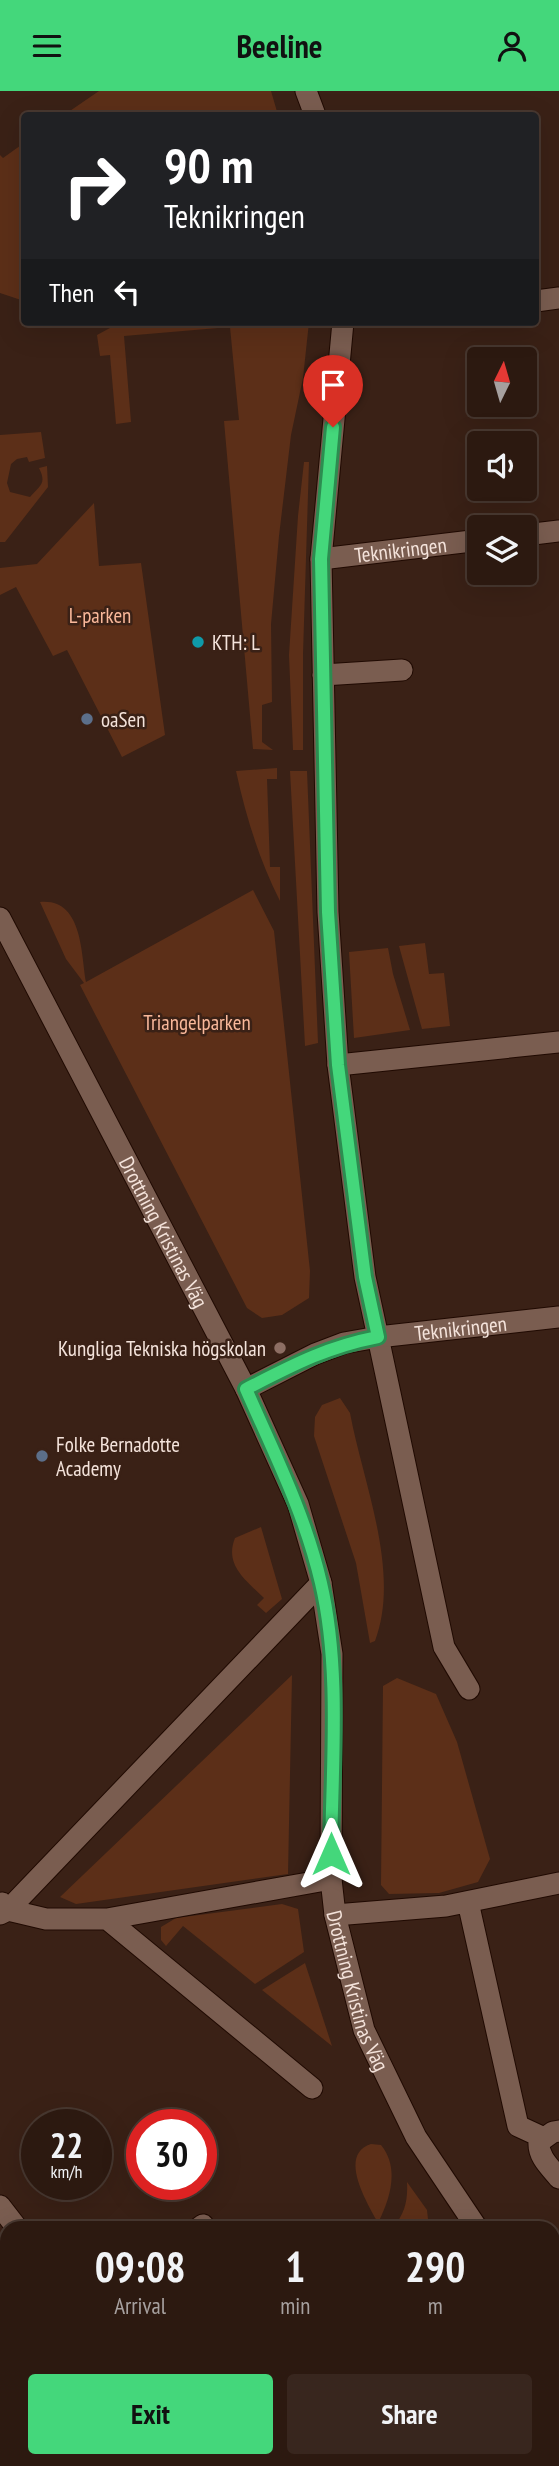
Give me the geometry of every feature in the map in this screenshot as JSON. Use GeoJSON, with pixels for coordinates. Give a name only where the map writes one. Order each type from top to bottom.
{"type":"FeatureCollection","features":[{"type":"Feature","properties":{"kind":"street"},"geometry":{"type":"LineString","coordinates":[[306,91],[314,112]]}},
{"type":"Feature","properties":{"kind":"street"},"geometry":{"type":"LineString","coordinates":[[539,301],[559,298]]}},
{"type":"Feature","properties":{"kind":"street"},"geometry":{"type":"LineString","coordinates":[[343,326],[321,559],[328,912],[338,1065],[365,1277],[444,1647],[469,1689]]}},
{"type":"Feature","properties":{"kind":"street"},"geometry":{"type":"LineString","coordinates":[[537,534],[559,531]]}},
{"type":"Feature","properties":{"kind":"street","name":"Teknikringen"},"geometry":{"type":"LineString","coordinates":[[321,559],[467,542]]}},
{"type":"Feature","properties":{"kind":"street"},"geometry":{"type":"LineString","coordinates":[[323,675],[402,670]]}},
{"type":"Feature","properties":{"kind":"street","name":"Drottning Kristinas Väg"},"geometry":{"type":"LineString","coordinates":[[0,918],[246,1389],[298,1504],[321,1583],[332,1654],[331,1879],[335,1915],[364,2030],[416,2137],[472,2221]]}},
{"type":"Feature","properties":{"kind":"street"},"geometry":{"type":"LineString","coordinates":[[338,1065],[559,1042]]}},
{"type":"Feature","properties":{"kind":"street","name":"Teknikringen"},"geometry":{"type":"LineString","coordinates":[[246,1389],[315,1354],[344,1343],[559,1317]]}},
{"type":"Feature","properties":{"kind":"street"},"geometry":{"type":"LineString","coordinates":[[3,1908],[321,1583]]}},
{"type":"Feature","properties":{"kind":"street"},"geometry":{"type":"LineString","coordinates":[[3,1908],[46,1919],[107,1919],[331,1879]]}},
{"type":"Feature","properties":{"kind":"street"},"geometry":{"type":"LineString","coordinates":[[335,1915],[446,1906],[559,1883]]}},
{"type":"Feature","properties":{"kind":"street"},"geometry":{"type":"LineString","coordinates":[[468,1902],[518,2126],[552,2134]]}},
{"type":"Feature","properties":{"kind":"street"},"geometry":{"type":"LineString","coordinates":[[107,1919],[312,2088]]}},
{"type":"Feature","properties":{"kind":"street"},"geometry":{"type":"LineString","coordinates":[[552,2134],[539,2142],[539,2148],[544,2160],[559,2178]]}},
{"type":"Feature","properties":{"kind":"street"},"geometry":{"type":"LineString","coordinates":[[0,2206],[12,2221]]}},
{"type":"Feature","properties":{"kind":"green space"},"geometry":{"type":"Polygon","coordinates":[[[99,91],[271,91],[277,112],[68,112],[99,91]]]}},
{"type":"Feature","properties":{"kind":"green space"},"geometry":{"type":"Polygon","coordinates":[[[21,145],[21,300],[0,293],[0,155],[3,158],[21,145]]]}},
{"type":"Feature","properties":{"kind":"green space"},"geometry":{"type":"Polygon","coordinates":[[[114,326],[309,326],[303,378],[291,435],[279,536],[271,624],[272,702],[262,705],[262,742],[273,750],[253,749],[224,421],[239,420],[230,327],[124,336],[131,422],[116,424],[110,355],[100,356],[97,335],[114,326]]]}},
{"type":"Feature","properties":{"kind":"green space"},"geometry":{"type":"Polygon","coordinates":[[[41,432],[45,458],[29,462],[27,457],[17,459],[11,464],[7,483],[10,492],[30,497],[42,481],[39,468],[47,466],[48,487],[5,542],[0,542],[0,435],[41,432]]]}},
{"type":"Feature","properties":{"kind":"green space"},"geometry":{"type":"Polygon","coordinates":[[[304,462],[309,462],[303,750],[293,750],[289,655],[304,462]]]}},
{"type":"Feature","properties":{"kind":"green space","name":"L-parken"},"geometry":{"type":"Polygon","coordinates":[[[94,503],[99,566],[141,563],[165,735],[122,757],[67,650],[53,656],[16,587],[0,595],[0,568],[37,564],[94,503]]]}},
{"type":"Feature","properties":{"kind":"green space"},"geometry":{"type":"Polygon","coordinates":[[[277,768],[277,779],[267,779],[270,867],[280,867],[280,901],[254,837],[236,771],[277,768]]]}},
{"type":"Feature","properties":{"kind":"green space"},"geometry":{"type":"Polygon","coordinates":[[[290,771],[307,771],[318,1043],[305,1046],[290,771]]]}},
{"type":"Feature","properties":{"kind":"green space","name":"Triangelparken"},"geometry":{"type":"Polygon","coordinates":[[[253,890],[274,931],[310,1271],[309,1298],[282,1315],[262,1318],[247,1308],[80,985],[84,983],[66,959],[40,902],[54,903],[65,909],[72,918],[81,943],[86,982],[253,890]]]}},
{"type":"Feature","properties":{"kind":"green space"},"geometry":{"type":"Polygon","coordinates":[[[425,943],[429,974],[444,973],[450,1026],[422,1029],[399,946],[425,943]]]}},
{"type":"Feature","properties":{"kind":"green space"},"geometry":{"type":"Polygon","coordinates":[[[388,948],[410,1030],[354,1038],[349,952],[388,948]]]}},
{"type":"Feature","properties":{"kind":"green space"},"geometry":{"type":"Polygon","coordinates":[[[340,1398],[350,1413],[382,1557],[382,1614],[375,1641],[370,1643],[356,1563],[314,1436],[315,1417],[322,1405],[340,1398]]]}},
{"type":"Feature","properties":{"kind":"green space"},"geometry":{"type":"Polygon","coordinates":[[[261,1527],[282,1599],[266,1613],[257,1605],[264,1598],[244,1578],[232,1556],[235,1538],[261,1527]]]}},
{"type":"Feature","properties":{"kind":"green space"},"geometry":{"type":"Polygon","coordinates":[[[292,1675],[288,1874],[76,1904],[60,1897],[292,1675]]]}},
{"type":"Feature","properties":{"kind":"green space"},"geometry":{"type":"Polygon","coordinates":[[[397,1678],[436,1694],[457,1742],[490,1859],[478,1882],[439,1893],[389,1894],[381,1885],[383,1686],[397,1678]]]}},
{"type":"Feature","properties":{"kind":"green space"},"geometry":{"type":"Polygon","coordinates":[[[282,1904],[298,1909],[304,1952],[255,1984],[183,1926],[166,1946],[161,1940],[161,1927],[176,1918],[282,1904]]]}},
{"type":"Feature","properties":{"kind":"green space"},"geometry":{"type":"Polygon","coordinates":[[[305,1963],[332,2046],[262,1990],[305,1963]]]}},
{"type":"Feature","properties":{"kind":"green space"},"geometry":{"type":"Polygon","coordinates":[[[371,2144],[381,2145],[390,2164],[391,2184],[379,2221],[362,2193],[358,2180],[356,2158],[361,2150],[371,2144]]]}},
{"type":"Feature","properties":{"kind":"green space"},"geometry":{"type":"Polygon","coordinates":[[[407,2182],[427,2210],[426,2221],[397,2221],[405,2207],[407,2182]]]}},
{"type":"Feature","properties":{"kind":"place","name":"KTH: L"},"geometry":{"type":"Point","coordinates":[198,642]}},
{"type":"Feature","properties":{"kind":"place","name":"oaSen"},"geometry":{"type":"Point","coordinates":[87,719]}},
{"type":"Feature","properties":{"kind":"place","name":"Kungliga Tekniska högskolan"},"geometry":{"type":"Point","coordinates":[280,1348]}},
{"type":"Feature","properties":{"kind":"place","name":"Folke Bernadotte Academy"},"geometry":{"type":"Point","coordinates":[42,1456]}},
{"type":"Feature","properties":{"kind":"route"},"geometry":{"type":"LineString","coordinates":[[331,1854],[332,1654],[321,1583],[298,1504],[246,1389],[315,1354],[344,1343],[378,1337],[365,1277],[338,1065],[328,912],[321,559],[333,427]]}}]}
